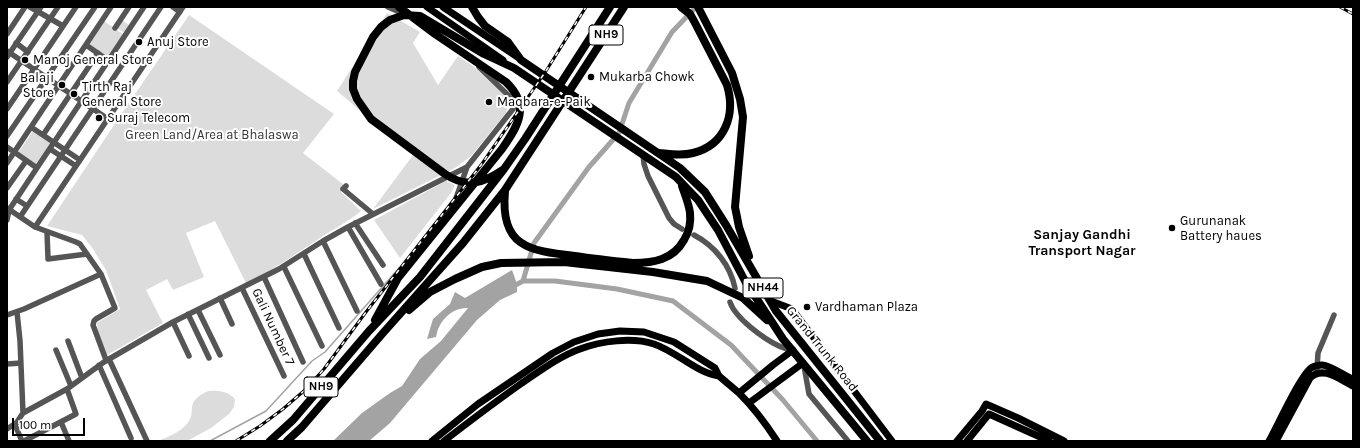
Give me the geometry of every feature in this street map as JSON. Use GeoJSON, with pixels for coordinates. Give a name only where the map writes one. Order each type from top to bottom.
{"type":"FeatureCollection","features":[{"type":"Feature","properties":{"kind":"highway"},"geometry":{"type":"LineString","coordinates":[[369,331],[398,278],[502,149],[515,130],[520,115],[518,99],[510,85],[489,69],[408,15],[399,7]]}},
{"type":"Feature","properties":{"kind":"highway"},"geometry":{"type":"LineString","coordinates":[[472,7],[486,26],[508,42],[521,60]]}},
{"type":"Feature","properties":{"kind":"highway","name":"NH9"},"geometry":{"type":"LineString","coordinates":[[504,169],[610,7]]}},
{"type":"Feature","properties":{"kind":"highway","name":"NH9"},"geometry":{"type":"LineString","coordinates":[[505,190],[624,7]]}},
{"type":"Feature","properties":{"kind":"highway"},"geometry":{"type":"LineString","coordinates":[[614,23],[630,7]]}},
{"type":"Feature","properties":{"kind":"highway"},"geometry":{"type":"LineString","coordinates":[[656,152],[683,155],[705,148],[712,144],[724,131],[731,112],[730,95],[727,85],[692,18],[682,7]]}},
{"type":"Feature","properties":{"kind":"highway"},"geometry":{"type":"LineString","coordinates":[[698,7],[732,73],[740,99],[742,117],[735,207],[739,227],[756,276]]}},
{"type":"Feature","properties":{"kind":"highway"},"geometry":{"type":"LineString","coordinates":[[504,169],[491,178],[476,182],[462,182],[450,178],[371,119],[357,99],[353,89],[353,81],[355,72],[373,37],[381,27],[390,20],[404,15],[420,16],[484,54],[514,68]]}},
{"type":"Feature","properties":{"kind":"highway","name":"Grand Trunk Road"},"geometry":{"type":"LineString","coordinates":[[521,60],[680,168],[705,192],[776,311],[880,441]]}},
{"type":"Feature","properties":{"kind":"highway","name":"NH44"},"geometry":{"type":"LineString","coordinates":[[514,68],[582,116],[640,153]]}},
{"type":"Feature","properties":{"kind":"highway","name":"Grand Trunk Road"},"geometry":{"type":"LineString","coordinates":[[640,153],[676,177],[698,200],[718,230],[745,281],[778,331],[867,441]]}},
{"type":"Feature","properties":{"kind":"highway"},"geometry":{"type":"LineString","coordinates":[[369,331],[420,277],[504,169]]}},
{"type":"Feature","properties":{"kind":"highway"},"geometry":{"type":"LineString","coordinates":[[505,190],[505,220],[512,234],[524,244],[538,251],[633,263],[653,262],[674,253],[687,236],[691,214],[689,204],[680,182]]}},
{"type":"Feature","properties":{"kind":"highway"},"geometry":{"type":"LineString","coordinates":[[383,333],[463,243],[505,190]]}},
{"type":"Feature","properties":{"kind":"highway"},"geometry":{"type":"LineString","coordinates":[[383,333],[430,292],[482,267],[501,263],[564,262],[653,272],[707,281],[744,298],[778,331]]}},
{"type":"Feature","properties":{"kind":"highway","name":"NH9"},"geometry":{"type":"LineString","coordinates":[[270,441],[293,420],[369,331]]}},
{"type":"Feature","properties":{"kind":"highway","name":"NH9"},"geometry":{"type":"LineString","coordinates":[[287,441],[302,427],[383,333]]}},
{"type":"Feature","properties":{"kind":"main road"},"geometry":{"type":"LineString","coordinates":[[427,7],[514,68]]}},
{"type":"Feature","properties":{"kind":"main road"},"geometry":{"type":"LineString","coordinates":[[443,7],[521,60]]}},
{"type":"Feature","properties":{"kind":"main road"},"geometry":{"type":"LineString","coordinates":[[771,301],[792,309],[892,441]]}},
{"type":"Feature","properties":{"kind":"main road"},"geometry":{"type":"LineString","coordinates":[[432,441],[478,404],[553,353],[574,342],[598,334],[620,331],[644,332],[674,342],[715,368],[719,376],[749,403],[777,441]]}},
{"type":"Feature","properties":{"kind":"main road"},"geometry":{"type":"LineString","coordinates":[[444,441],[479,413],[544,368],[579,349],[610,341],[628,341],[653,344],[674,353],[710,375],[719,376]]}},
{"type":"Feature","properties":{"kind":"main road"},"geometry":{"type":"LineString","coordinates":[[739,394],[793,350]]}},
{"type":"Feature","properties":{"kind":"main road"},"geometry":{"type":"LineString","coordinates":[[749,403],[803,363]]}},
{"type":"Feature","properties":{"kind":"main road"},"geometry":{"type":"LineString","coordinates":[[1269,441],[1305,374],[1310,369],[1317,369],[1326,366],[1353,379]]}},
{"type":"Feature","properties":{"kind":"main road"},"geometry":{"type":"LineString","coordinates":[[1317,369],[1353,386]]}},
{"type":"Feature","properties":{"kind":"main road"},"geometry":{"type":"LineString","coordinates":[[1276,441],[1310,378],[1317,369]]}},
{"type":"Feature","properties":{"kind":"main road"},"geometry":{"type":"LineString","coordinates":[[957,441],[987,409]]}},
{"type":"Feature","properties":{"kind":"main road"},"geometry":{"type":"LineString","coordinates":[[967,441],[987,409]]}},
{"type":"Feature","properties":{"kind":"main road"},"geometry":{"type":"LineString","coordinates":[[987,409],[1049,441]]}},
{"type":"Feature","properties":{"kind":"main road"},"geometry":{"type":"LineString","coordinates":[[987,409],[1018,418],[1064,441]]}},
{"type":"Feature","properties":{"kind":"street"},"geometry":{"type":"LineString","coordinates":[[7,34],[25,7]]}},
{"type":"Feature","properties":{"kind":"street"},"geometry":{"type":"LineString","coordinates":[[30,7],[39,9],[63,26]]}},
{"type":"Feature","properties":{"kind":"street"},"geometry":{"type":"LineString","coordinates":[[7,82],[58,7]]}},
{"type":"Feature","properties":{"kind":"street"},"geometry":{"type":"LineString","coordinates":[[7,109],[76,7]]}},
{"type":"Feature","properties":{"kind":"street"},"geometry":{"type":"LineString","coordinates":[[7,136],[95,7]]}},
{"type":"Feature","properties":{"kind":"street"},"geometry":{"type":"LineString","coordinates":[[7,163],[111,7]]}},
{"type":"Feature","properties":{"kind":"street"},"geometry":{"type":"LineString","coordinates":[[115,28],[129,7]]}},
{"type":"Feature","properties":{"kind":"street"},"geometry":{"type":"LineString","coordinates":[[7,220],[8,209],[50,149],[144,7]]}},
{"type":"Feature","properties":{"kind":"street"},"geometry":{"type":"LineString","coordinates":[[20,217],[161,7]]}},
{"type":"Feature","properties":{"kind":"street"},"geometry":{"type":"LineString","coordinates":[[35,227],[183,9],[173,7]]}},
{"type":"Feature","properties":{"kind":"street"},"geometry":{"type":"LineString","coordinates":[[388,7],[408,15]]}},
{"type":"Feature","properties":{"kind":"street"},"geometry":{"type":"LineString","coordinates":[[39,9],[8,54],[22,60],[108,119]]}},
{"type":"Feature","properties":{"kind":"street"},"geometry":{"type":"LineString","coordinates":[[16,43],[28,52]]}},
{"type":"Feature","properties":{"kind":"street"},"geometry":{"type":"LineString","coordinates":[[86,45],[109,61]]}},
{"type":"Feature","properties":{"kind":"street"},"geometry":{"type":"LineString","coordinates":[[43,135],[98,53]]}},
{"type":"Feature","properties":{"kind":"street"},"geometry":{"type":"LineString","coordinates":[[451,213],[467,167],[513,109],[513,103],[508,95],[466,54]]}},
{"type":"Feature","properties":{"kind":"street"},"geometry":{"type":"LineString","coordinates":[[31,127],[80,160]]}},
{"type":"Feature","properties":{"kind":"street"},"geometry":{"type":"LineString","coordinates":[[7,147],[37,168]]}},
{"type":"Feature","properties":{"kind":"street"},"geometry":{"type":"LineString","coordinates":[[50,149],[76,166]]}},
{"type":"Feature","properties":{"kind":"street"},"geometry":{"type":"LineString","coordinates":[[640,153],[648,176],[669,218],[674,224],[682,229]]}},
{"type":"Feature","properties":{"kind":"street"},"geometry":{"type":"LineString","coordinates":[[7,188],[26,161]]}},
{"type":"Feature","properties":{"kind":"street"},"geometry":{"type":"LineString","coordinates":[[7,429],[16,423],[23,413],[69,388],[108,359],[188,314],[284,266],[355,223],[467,167]]}},
{"type":"Feature","properties":{"kind":"street"},"geometry":{"type":"LineString","coordinates":[[346,186],[343,190],[373,214]]}},
{"type":"Feature","properties":{"kind":"street"},"geometry":{"type":"LineString","coordinates":[[16,199],[27,206]]}},
{"type":"Feature","properties":{"kind":"street"},"geometry":{"type":"LineString","coordinates":[[8,209],[35,227],[78,243],[101,274],[115,308],[94,321],[93,325],[147,441]]}},
{"type":"Feature","properties":{"kind":"street"},"geometry":{"type":"LineString","coordinates":[[355,223],[383,265]]}},
{"type":"Feature","properties":{"kind":"street"},"geometry":{"type":"LineString","coordinates":[[348,227],[381,284]]}},
{"type":"Feature","properties":{"kind":"street"},"geometry":{"type":"LineString","coordinates":[[47,232],[48,259],[87,254]]}},
{"type":"Feature","properties":{"kind":"street"},"geometry":{"type":"LineString","coordinates":[[694,235],[703,239],[718,254],[733,278],[735,288]]}},
{"type":"Feature","properties":{"kind":"street"},"geometry":{"type":"LineString","coordinates":[[323,241],[358,311]]}},
{"type":"Feature","properties":{"kind":"street"},"geometry":{"type":"LineString","coordinates":[[304,254],[339,328]]}},
{"type":"Feature","properties":{"kind":"street"},"geometry":{"type":"LineString","coordinates":[[284,266],[322,346]]}},
{"type":"Feature","properties":{"kind":"street"},"geometry":{"type":"LineString","coordinates":[[7,315],[17,312],[101,274]]}},
{"type":"Feature","properties":{"kind":"street"},"geometry":{"type":"LineString","coordinates":[[264,277],[302,362]]}},
{"type":"Feature","properties":{"kind":"street","name":"Gali Number 7"},"geometry":{"type":"LineString","coordinates":[[242,288],[284,376]]}},
{"type":"Feature","properties":{"kind":"street"},"geometry":{"type":"LineString","coordinates":[[220,298],[232,324]]}},
{"type":"Feature","properties":{"kind":"street"},"geometry":{"type":"LineString","coordinates":[[730,302],[734,311],[761,335],[780,347],[793,350]]}},
{"type":"Feature","properties":{"kind":"street"},"geometry":{"type":"LineString","coordinates":[[198,310],[220,356]]}},
{"type":"Feature","properties":{"kind":"street"},"geometry":{"type":"LineString","coordinates":[[17,312],[23,413]]}},
{"type":"Feature","properties":{"kind":"street"},"geometry":{"type":"LineString","coordinates":[[188,314],[209,358]]}},
{"type":"Feature","properties":{"kind":"street"},"geometry":{"type":"LineString","coordinates":[[1317,369],[1319,350],[1334,315]]}},
{"type":"Feature","properties":{"kind":"street"},"geometry":{"type":"LineString","coordinates":[[173,322],[189,356]]}},
{"type":"Feature","properties":{"kind":"street"},"geometry":{"type":"LineString","coordinates":[[68,341],[82,378]]}},
{"type":"Feature","properties":{"kind":"street"},"geometry":{"type":"LineString","coordinates":[[16,423],[23,441],[77,413],[56,350]]}},
{"type":"Feature","properties":{"kind":"street"},"geometry":{"type":"LineString","coordinates":[[7,364],[21,363]]}},
{"type":"Feature","properties":{"kind":"street"},"geometry":{"type":"LineString","coordinates":[[803,363],[809,394],[848,441]]}},
{"type":"Feature","properties":{"kind":"street"},"geometry":{"type":"LineString","coordinates":[[99,365],[131,438]]}},
{"type":"Feature","properties":{"kind":"street"},"geometry":{"type":"LineString","coordinates":[[61,422],[69,441]]}},
{"type":"Feature","properties":{"kind":"green space"},"geometry":{"type":"Polygon","coordinates":[[[387,13],[420,32],[413,43],[438,85],[458,56],[473,66],[503,94],[508,104],[506,113],[471,156],[455,168],[373,209],[413,155],[337,91],[387,13]]]}},
{"type":"Feature","properties":{"kind":"green space","name":"Green Land/Area at Bhalaswa"},"geometry":{"type":"Polygon","coordinates":[[[189,15],[334,114],[303,153],[344,185],[341,192],[361,211],[283,263],[246,283],[215,221],[186,233],[204,277],[173,290],[167,279],[146,290],[163,323],[107,355],[98,333],[97,323],[120,309],[106,270],[91,246],[82,235],[47,226],[189,15]]]}},
{"type":"Feature","properties":{"kind":"green space"},"geometry":{"type":"Polygon","coordinates":[[[122,20],[130,26],[125,33],[117,28],[122,20]]]}},
{"type":"Feature","properties":{"kind":"green space"},"geometry":{"type":"Polygon","coordinates":[[[104,21],[124,35],[108,58],[88,45],[104,21]]]}},
{"type":"Feature","properties":{"kind":"green space"},"geometry":{"type":"Polygon","coordinates":[[[33,131],[52,144],[37,165],[18,153],[33,131]]]}},
{"type":"Feature","properties":{"kind":"green space"},"geometry":{"type":"Polygon","coordinates":[[[446,181],[455,185],[451,193],[400,258],[374,220],[446,181]]]}},
{"type":"Feature","properties":{"kind":"green space"},"geometry":{"type":"Polygon","coordinates":[[[208,391],[223,392],[229,394],[235,399],[234,407],[229,414],[211,428],[187,441],[158,441],[176,433],[186,425],[190,420],[195,399],[208,391]]]}},
{"type":"Feature","properties":{"kind":"shaded area"},"geometry":{"type":"Polygon","coordinates":[[[512,270],[517,284],[517,292],[500,300],[477,320],[390,423],[369,441],[333,441],[362,413],[402,386],[420,359],[441,341],[468,308],[459,309],[447,316],[441,323],[436,337],[427,339],[433,319],[450,304],[455,292],[465,298],[512,270]]]}},
{"type":"Feature","properties":{"kind":"waterway"},"geometry":{"type":"LineString","coordinates":[[512,287],[523,281],[534,243],[589,167],[619,133],[629,103],[672,32],[696,7]]}},
{"type":"Feature","properties":{"kind":"waterway"},"geometry":{"type":"LineString","coordinates":[[210,441],[266,411],[312,361],[325,352],[399,268]]}},
{"type":"Feature","properties":{"kind":"waterway"},"geometry":{"type":"LineString","coordinates":[[523,281],[555,281],[617,289],[673,301],[731,345],[783,400],[817,441]]}},
{"type":"Feature","properties":{"kind":"railway"},"geometry":{"type":"LineString","coordinates":[[236,441],[283,409],[305,390],[324,369],[366,312],[481,165],[546,71],[586,7]]}},
{"type":"Feature","properties":{"kind":"railway"},"geometry":{"type":"LineString","coordinates":[[1340,7],[1353,14]]}},
{"type":"Feature","properties":{"kind":"place","name":"Anuj Store"},"geometry":{"type":"Point","coordinates":[139,42]}},
{"type":"Feature","properties":{"kind":"place","name":"Manoj General Store"},"geometry":{"type":"Point","coordinates":[25,60]}},
{"type":"Feature","properties":{"kind":"place","name":"Mukarba Chowk"},"geometry":{"type":"Point","coordinates":[591,77]}},
{"type":"Feature","properties":{"kind":"place","name":"Balaji Store"},"geometry":{"type":"Point","coordinates":[62,85]}},
{"type":"Feature","properties":{"kind":"place","name":"Tirth Raj General Store"},"geometry":{"type":"Point","coordinates":[74,94]}},
{"type":"Feature","properties":{"kind":"place","name":"Maqbara-e-Paik"},"geometry":{"type":"Point","coordinates":[489,102]}},
{"type":"Feature","properties":{"kind":"place","name":"Suraj Telecom"},"geometry":{"type":"Point","coordinates":[99,118]}},
{"type":"Feature","properties":{"kind":"place","name":"Gurunanak Battery haues"},"geometry":{"type":"Point","coordinates":[1172,228]}},
{"type":"Feature","properties":{"kind":"place","name":"Vardhaman Plaza"},"geometry":{"type":"Point","coordinates":[807,307]}},
{"type":"Feature","properties":{"kind":"district","name":"Sanjay Gandhi Transport Nagar"},"geometry":{"type":"Point","coordinates":[1082,244]}}]}
